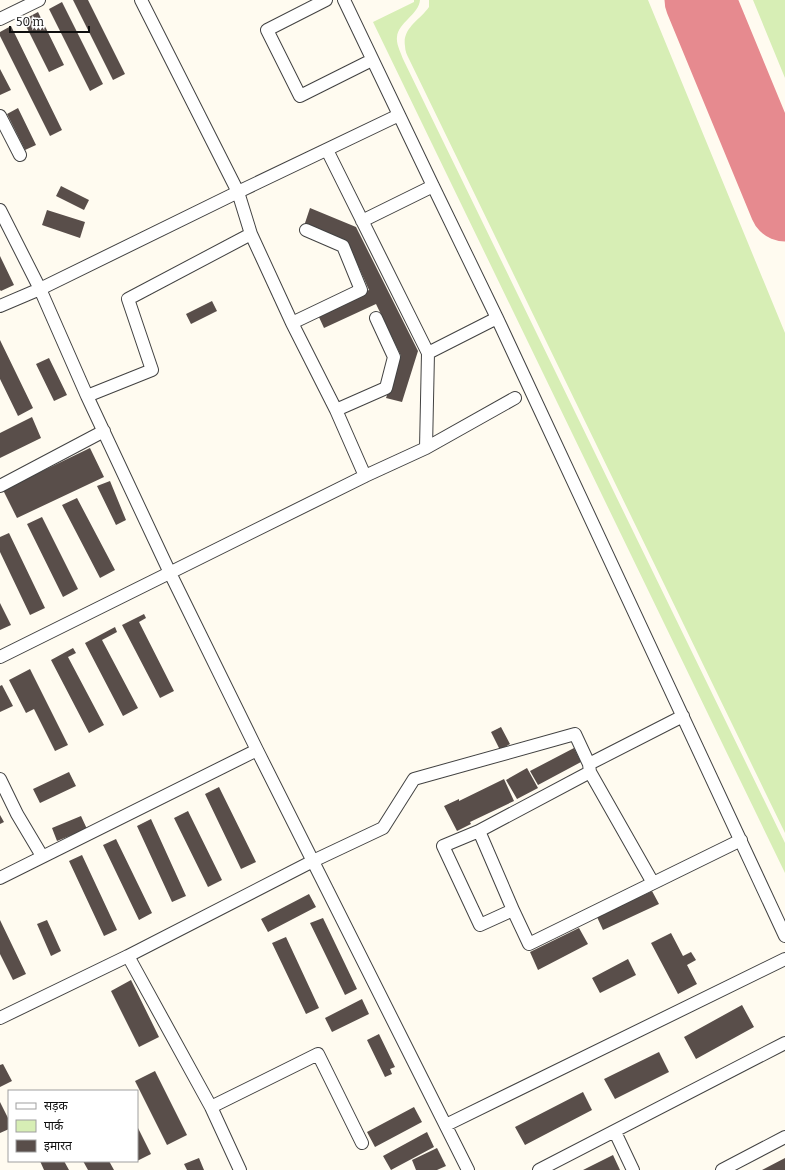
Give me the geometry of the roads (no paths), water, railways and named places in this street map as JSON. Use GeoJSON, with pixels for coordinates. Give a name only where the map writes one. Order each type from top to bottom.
{"type":"FeatureCollection","features":[{"type":"Feature","properties":{"kind":"street"},"geometry":{"type":"LineString","coordinates":[[0,19],[39,0]]}},
{"type":"Feature","properties":{"kind":"street"},"geometry":{"type":"LineString","coordinates":[[141,0],[238,192],[251,234],[292,323],[336,410],[365,476]]}},
{"type":"Feature","properties":{"kind":"street"},"geometry":{"type":"LineString","coordinates":[[326,0],[267,30],[300,96],[372,60]]}},
{"type":"Feature","properties":{"kind":"street"},"geometry":{"type":"LineString","coordinates":[[344,0],[497,318],[785,936]]}},
{"type":"Feature","properties":{"kind":"street"},"geometry":{"type":"LineString","coordinates":[[0,306],[40,289],[399,115]]}},
{"type":"Feature","properties":{"kind":"street"},"geometry":{"type":"LineString","coordinates":[[0,116],[20,155]]}},
{"type":"Feature","properties":{"kind":"street"},"geometry":{"type":"LineString","coordinates":[[326,150],[428,353],[426,448]]}},
{"type":"Feature","properties":{"kind":"street"},"geometry":{"type":"LineString","coordinates":[[362,221],[433,186]]}},
{"type":"Feature","properties":{"kind":"street"},"geometry":{"type":"LineString","coordinates":[[0,210],[40,289],[87,396],[170,573],[257,750],[468,1170]]}},
{"type":"Feature","properties":{"kind":"street"},"geometry":{"type":"LineString","coordinates":[[292,323],[361,290],[343,246],[306,230]]}},
{"type":"Feature","properties":{"kind":"street"},"geometry":{"type":"LineString","coordinates":[[87,396],[152,370],[128,299],[251,234]]}},
{"type":"Feature","properties":{"kind":"street"},"geometry":{"type":"LineString","coordinates":[[336,410],[386,388],[394,357],[376,318]]}},
{"type":"Feature","properties":{"kind":"street"},"geometry":{"type":"LineString","coordinates":[[428,353],[497,318]]}},
{"type":"Feature","properties":{"kind":"street"},"geometry":{"type":"LineString","coordinates":[[0,656],[365,476],[426,448],[515,398]]}},
{"type":"Feature","properties":{"kind":"street"},"geometry":{"type":"LineString","coordinates":[[0,486],[104,431]]}},
{"type":"Feature","properties":{"kind":"street"},"geometry":{"type":"LineString","coordinates":[[513,910],[480,925],[443,846],[479,831],[683,716]]}},
{"type":"Feature","properties":{"kind":"street"},"geometry":{"type":"LineString","coordinates":[[0,1018],[128,956],[314,861],[383,828],[414,779],[575,734],[590,768],[653,883]]}},
{"type":"Feature","properties":{"kind":"street"},"geometry":{"type":"LineString","coordinates":[[0,878],[257,750]]}},
{"type":"Feature","properties":{"kind":"street"},"geometry":{"type":"LineString","coordinates":[[0,779],[17,814],[42,856]]}},
{"type":"Feature","properties":{"kind":"street"},"geometry":{"type":"LineString","coordinates":[[479,831],[529,944],[741,840]]}},
{"type":"Feature","properties":{"kind":"street"},"geometry":{"type":"LineString","coordinates":[[128,956],[211,1107],[240,1170]]}},
{"type":"Feature","properties":{"kind":"street"},"geometry":{"type":"LineString","coordinates":[[446,1125],[785,959]]}},
{"type":"Feature","properties":{"kind":"street"},"geometry":{"type":"LineString","coordinates":[[539,1170],[785,1043]]}},
{"type":"Feature","properties":{"kind":"street"},"geometry":{"type":"LineString","coordinates":[[211,1107],[318,1054],[362,1143]]}},
{"type":"Feature","properties":{"kind":"street"},"geometry":{"type":"LineString","coordinates":[[615,1132],[633,1170]]}},
{"type":"Feature","properties":{"kind":"street"},"geometry":{"type":"LineString","coordinates":[[722,1170],[785,1138]]}}]}
